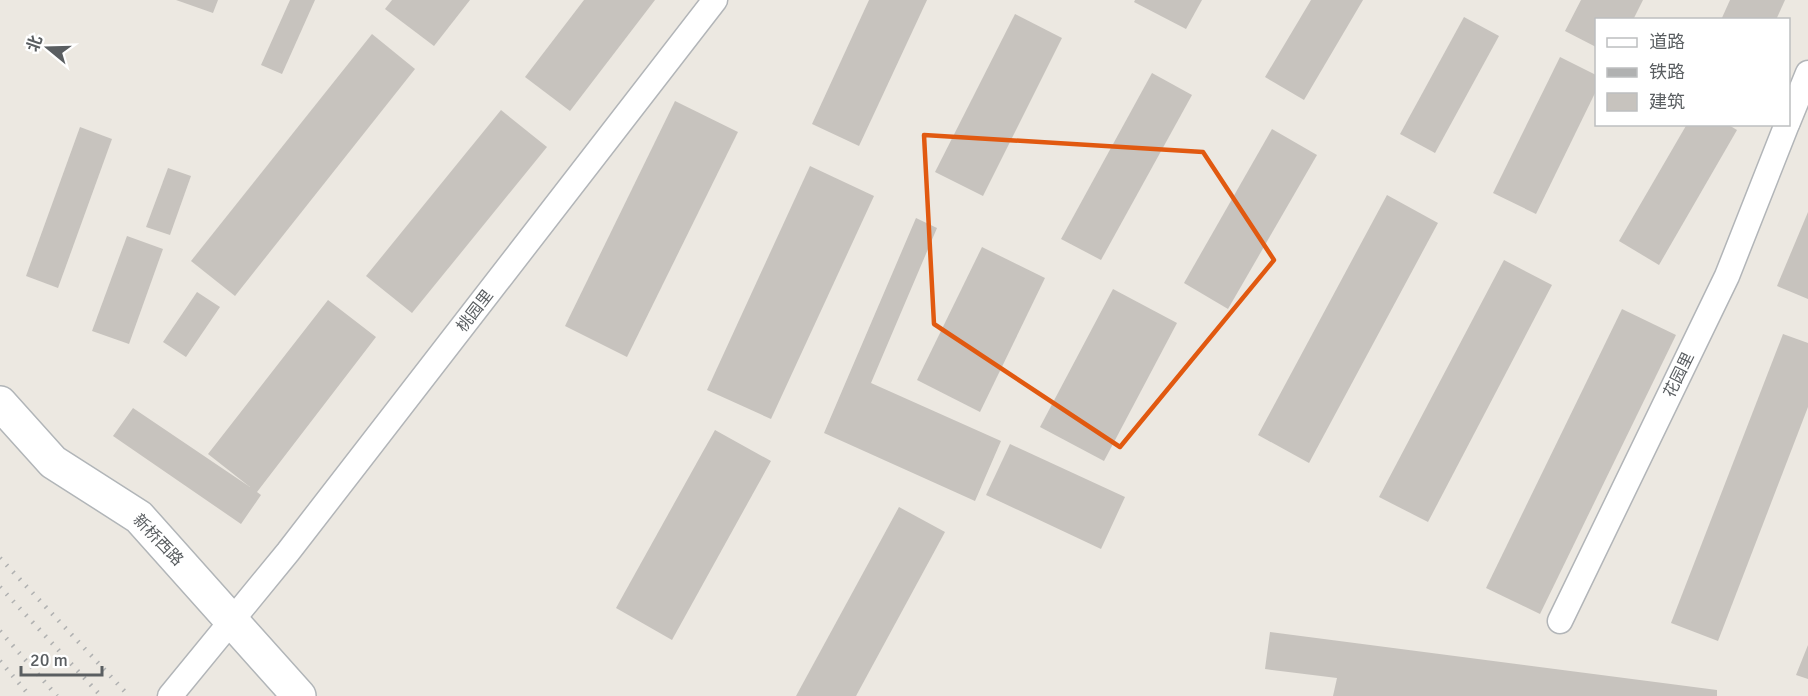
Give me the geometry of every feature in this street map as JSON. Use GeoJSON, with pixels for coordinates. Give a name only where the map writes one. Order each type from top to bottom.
{"type":"FeatureCollection","features":[{"type":"Feature","properties":{"kind":"street","name":"桃园里"},"geometry":{"type":"LineString","coordinates":[[170,696],[233,621],[715,0]]}},
{"type":"Feature","properties":{"kind":"street","name":"花园里"},"geometry":{"type":"LineString","coordinates":[[1790,118],[1808,73]]}},
{"type":"Feature","properties":{"kind":"street","name":"花园里"},"geometry":{"type":"LineString","coordinates":[[1560,621],[1727,276],[1787,126]]}},
{"type":"Feature","properties":{"kind":"street","name":"新桥西路"},"geometry":{"type":"LineString","coordinates":[[0,403],[53,462],[139,517],[299,696]]}},
{"type":"Feature","properties":{"kind":"highlighted area"},"geometry":{"type":"Polygon","coordinates":[[[924,135],[1203,152],[1274,260],[1120,447],[934,324],[924,135]]]}},
{"type":"Feature","properties":{"kind":"building"},"geometry":{"type":"Polygon","coordinates":[[[176,0],[218,0],[213,13],[176,0]]]}},
{"type":"Feature","properties":{"kind":"building"},"geometry":{"type":"Polygon","coordinates":[[[290,0],[315,0],[282,74],[261,65],[290,0]]]}},
{"type":"Feature","properties":{"kind":"building"},"geometry":{"type":"Polygon","coordinates":[[[392,0],[470,0],[434,46],[385,9],[392,0]]]}},
{"type":"Feature","properties":{"kind":"building"},"geometry":{"type":"Polygon","coordinates":[[[584,0],[655,0],[570,111],[525,77],[584,0]]]}},
{"type":"Feature","properties":{"kind":"building"},"geometry":{"type":"Polygon","coordinates":[[[869,0],[927,0],[859,146],[812,124],[869,0]]]}},
{"type":"Feature","properties":{"kind":"building"},"geometry":{"type":"Polygon","coordinates":[[[1135,0],[1202,0],[1186,29],[1134,2],[1135,0]]]}},
{"type":"Feature","properties":{"kind":"building"},"geometry":{"type":"Polygon","coordinates":[[[1311,0],[1363,0],[1304,100],[1265,77],[1311,0]]]}},
{"type":"Feature","properties":{"kind":"building"},"geometry":{"type":"Polygon","coordinates":[[[1581,0],[1643,0],[1634,18],[1595,18],[1595,46],[1565,31],[1581,0]]]}},
{"type":"Feature","properties":{"kind":"building"},"geometry":{"type":"Polygon","coordinates":[[[1730,0],[1785,0],[1777,18],[1722,18],[1730,0]]]}},
{"type":"Feature","properties":{"kind":"building"},"geometry":{"type":"Polygon","coordinates":[[[1015,14],[1062,38],[983,196],[935,172],[1015,14]]]}},
{"type":"Feature","properties":{"kind":"building"},"geometry":{"type":"Polygon","coordinates":[[[1464,17],[1499,36],[1435,153],[1400,134],[1464,17]]]}},
{"type":"Feature","properties":{"kind":"building"},"geometry":{"type":"Polygon","coordinates":[[[372,34],[415,69],[235,296],[191,261],[372,34]]]}},
{"type":"Feature","properties":{"kind":"building"},"geometry":{"type":"Polygon","coordinates":[[[1560,57],[1595,74],[1595,93],[1536,214],[1493,193],[1560,57]]]}},
{"type":"Feature","properties":{"kind":"building"},"geometry":{"type":"Polygon","coordinates":[[[1152,73],[1192,95],[1101,260],[1061,239],[1152,73]]]}},
{"type":"Feature","properties":{"kind":"building"},"geometry":{"type":"Polygon","coordinates":[[[675,101],[738,132],[627,357],[565,326],[675,101]]]}},
{"type":"Feature","properties":{"kind":"building"},"geometry":{"type":"Polygon","coordinates":[[[501,110],[547,147],[412,313],[366,276],[501,110]]]}},
{"type":"Feature","properties":{"kind":"building"},"geometry":{"type":"Polygon","coordinates":[[[1686,126],[1730,126],[1737,130],[1659,265],[1619,241],[1686,126]]]}},
{"type":"Feature","properties":{"kind":"building"},"geometry":{"type":"Polygon","coordinates":[[[80,127],[112,139],[58,288],[26,276],[80,127]]]}},
{"type":"Feature","properties":{"kind":"building"},"geometry":{"type":"Polygon","coordinates":[[[1272,129],[1317,155],[1228,309],[1184,283],[1272,129]]]}},
{"type":"Feature","properties":{"kind":"building"},"geometry":{"type":"Polygon","coordinates":[[[810,166],[874,196],[771,419],[707,390],[810,166]]]}},
{"type":"Feature","properties":{"kind":"building"},"geometry":{"type":"Polygon","coordinates":[[[168,168],[191,176],[170,235],[146,227],[168,168]]]}},
{"type":"Feature","properties":{"kind":"building"},"geometry":{"type":"Polygon","coordinates":[[[1387,195],[1438,223],[1309,463],[1258,435],[1387,195]]]}},
{"type":"Feature","properties":{"kind":"building"},"geometry":{"type":"Polygon","coordinates":[[[1808,212],[1808,299],[1777,286],[1808,212]]]}},
{"type":"Feature","properties":{"kind":"building"},"geometry":{"type":"Polygon","coordinates":[[[916,218],[937,228],[871,383],[1001,441],[975,501],[824,433],[916,218]]]}},
{"type":"Feature","properties":{"kind":"building"},"geometry":{"type":"Polygon","coordinates":[[[127,236],[163,249],[129,344],[92,331],[127,236]]]}},
{"type":"Feature","properties":{"kind":"building"},"geometry":{"type":"Polygon","coordinates":[[[982,247],[1045,278],[980,412],[917,380],[982,247]]]}},
{"type":"Feature","properties":{"kind":"building"},"geometry":{"type":"Polygon","coordinates":[[[1504,260],[1552,285],[1428,522],[1379,497],[1504,260]]]}},
{"type":"Feature","properties":{"kind":"building"},"geometry":{"type":"Polygon","coordinates":[[[1113,289],[1177,323],[1104,461],[1040,427],[1113,289]]]}},
{"type":"Feature","properties":{"kind":"building"},"geometry":{"type":"Polygon","coordinates":[[[197,292],[220,307],[186,357],[163,342],[197,292]]]}},
{"type":"Feature","properties":{"kind":"building"},"geometry":{"type":"Polygon","coordinates":[[[328,300],[376,337],[257,492],[261,495],[241,524],[113,436],[133,408],[250,487],[208,454],[328,300]]]}},
{"type":"Feature","properties":{"kind":"building"},"geometry":{"type":"Polygon","coordinates":[[[1622,309],[1676,335],[1540,614],[1486,588],[1622,309]]]}},
{"type":"Feature","properties":{"kind":"building"},"geometry":{"type":"Polygon","coordinates":[[[1783,334],[1808,343],[1808,407],[1718,641],[1671,623],[1783,334]]]}},
{"type":"Feature","properties":{"kind":"building"},"geometry":{"type":"Polygon","coordinates":[[[715,430],[771,461],[672,640],[616,608],[715,430]]]}},
{"type":"Feature","properties":{"kind":"building"},"geometry":{"type":"Polygon","coordinates":[[[1010,444],[1125,497],[1101,549],[986,495],[1010,444]]]}},
{"type":"Feature","properties":{"kind":"building"},"geometry":{"type":"Polygon","coordinates":[[[899,507],[945,532],[856,696],[796,696],[899,507]]]}},
{"type":"Feature","properties":{"kind":"building"},"geometry":{"type":"Polygon","coordinates":[[[1270,632],[1717,690],[1717,696],[1333,696],[1337,678],[1265,669],[1270,632]]]}},
{"type":"Feature","properties":{"kind":"building"},"geometry":{"type":"Polygon","coordinates":[[[1808,645],[1808,679],[1796,675],[1808,645]]]}},
{"type":"Feature","properties":{"kind":"railway"},"geometry":{"type":"LineString","coordinates":[[0,558],[129,696]]}},
{"type":"Feature","properties":{"kind":"railway"},"geometry":{"type":"LineString","coordinates":[[0,587],[101,696]]}},
{"type":"Feature","properties":{"kind":"railway"},"geometry":{"type":"LineString","coordinates":[[0,631],[57,696]]}},
{"type":"Feature","properties":{"kind":"railway"},"geometry":{"type":"LineString","coordinates":[[0,661],[30,696]]}}]}
